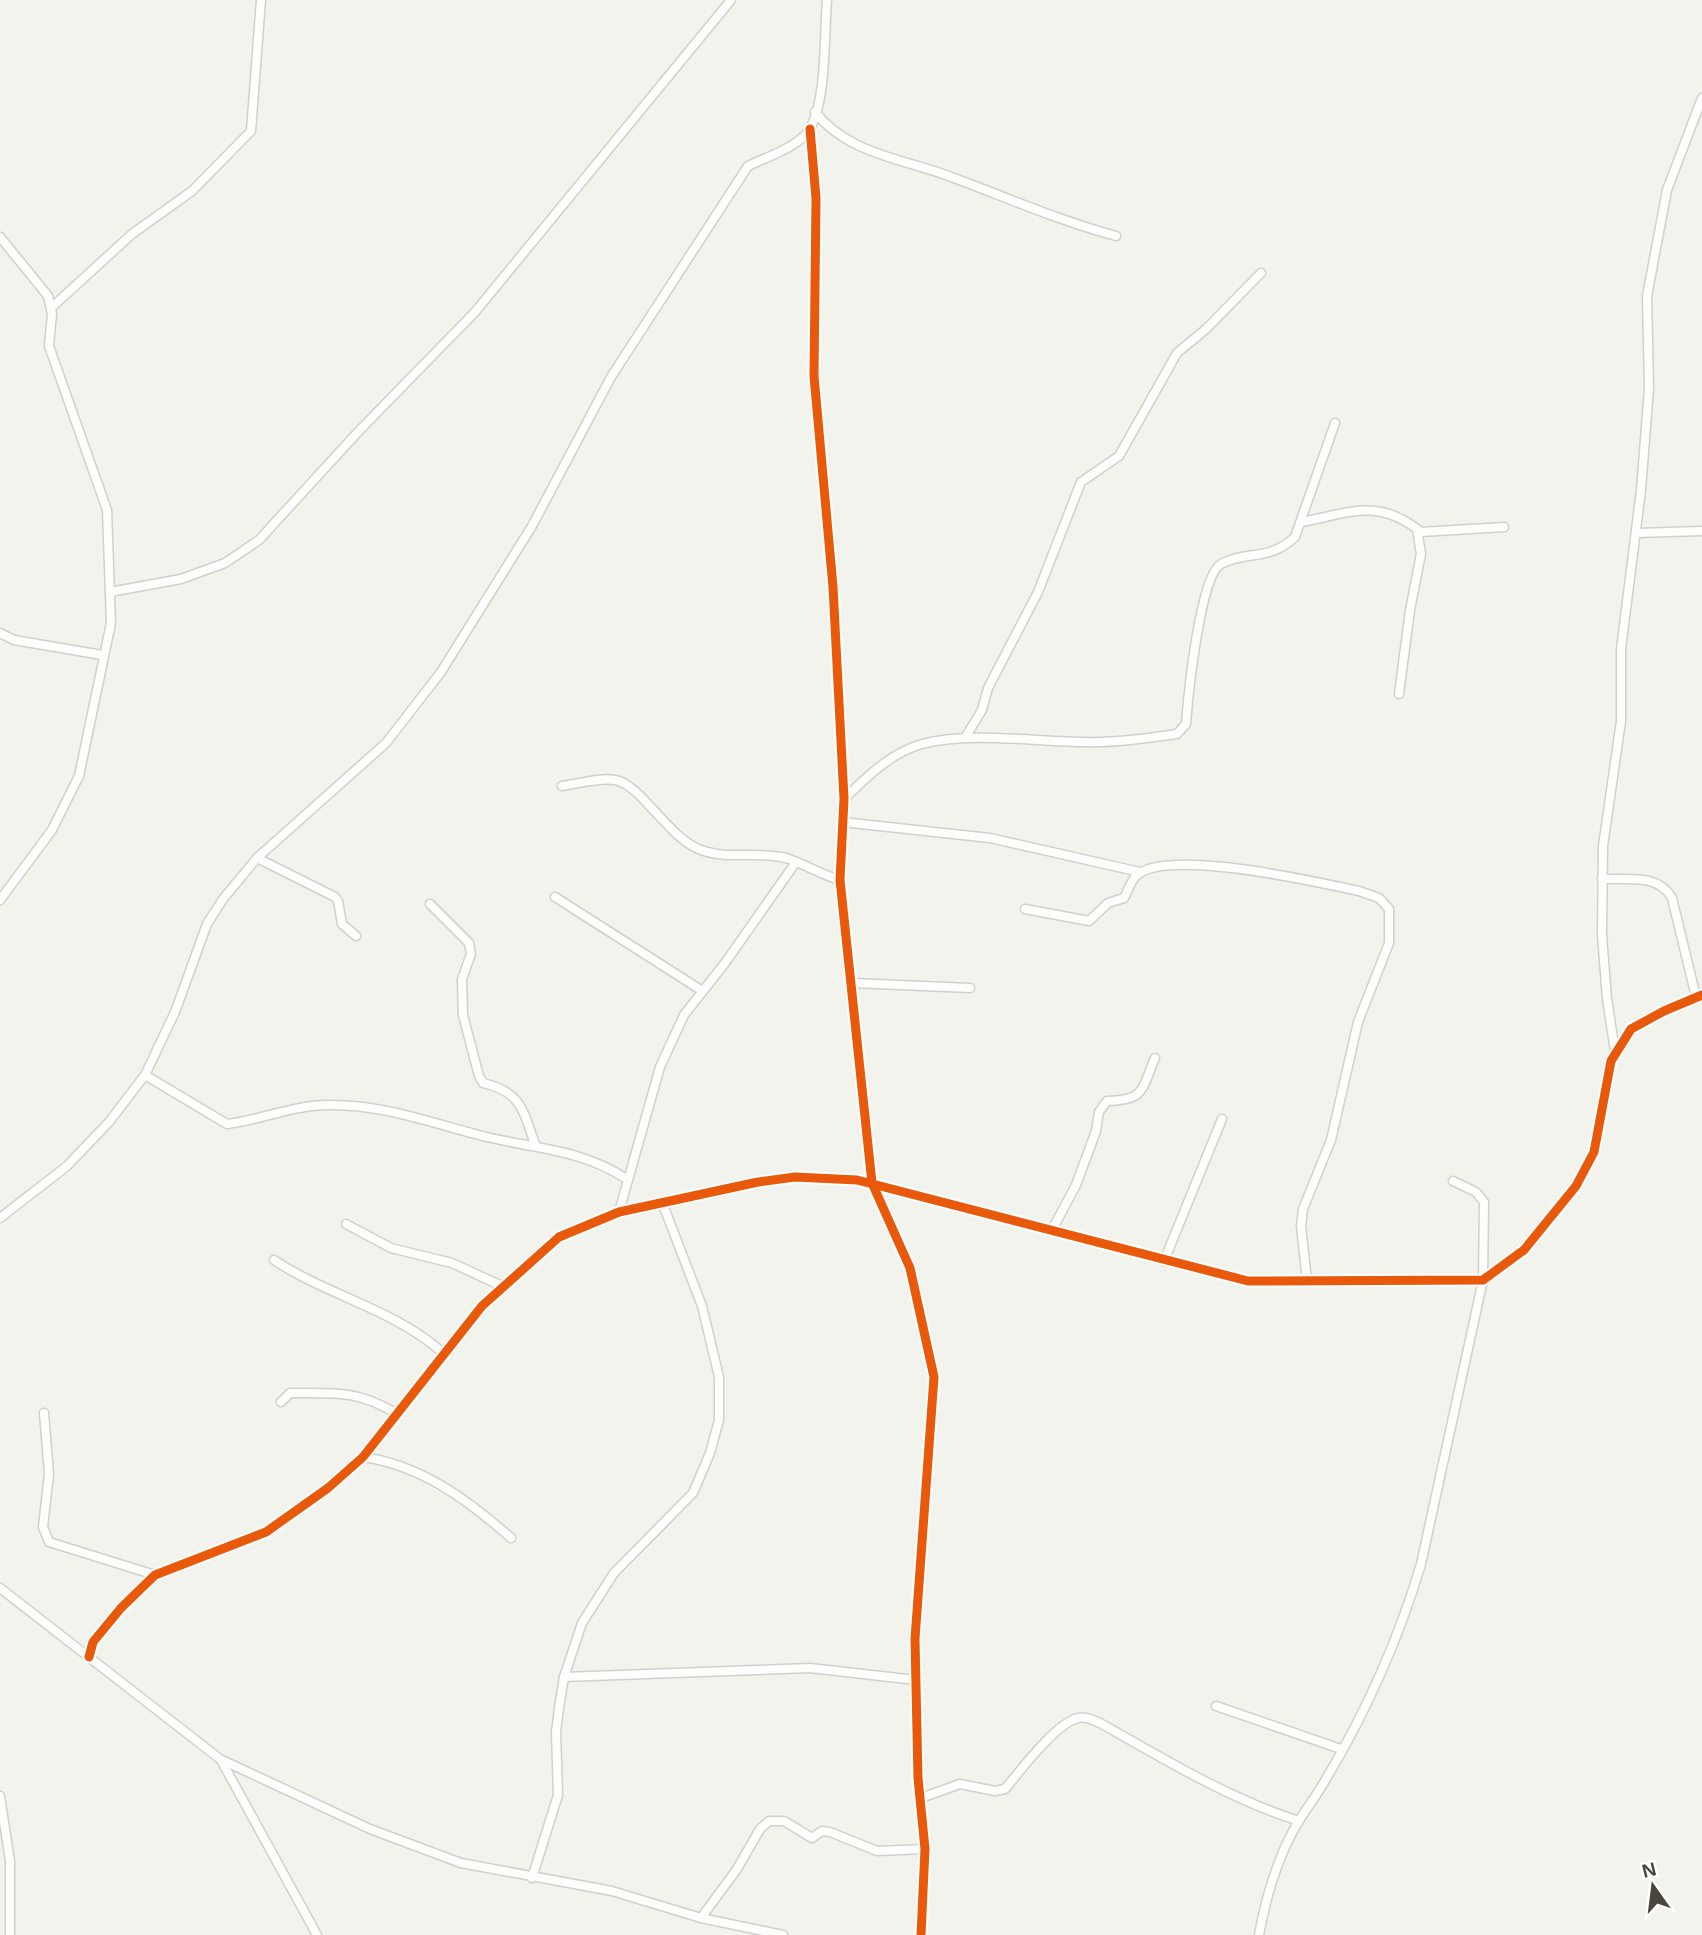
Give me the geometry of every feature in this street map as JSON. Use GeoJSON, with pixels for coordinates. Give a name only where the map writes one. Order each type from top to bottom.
{"type":"FeatureCollection","features":[{"type":"Feature","properties":{"kind":"street"},"geometry":{"type":"LineString","coordinates":[[51,308],[132,234],[192,191],[251,131],[261,0]]}},
{"type":"Feature","properties":{"kind":"street"},"geometry":{"type":"LineString","coordinates":[[110,592],[181,579],[225,563],[259,540],[357,433],[475,312],[731,0]]}},
{"type":"Feature","properties":{"kind":"street"},"geometry":{"type":"LineString","coordinates":[[827,0],[820,94],[810,129],[816,198],[814,376],[833,587],[844,799],[840,880],[853,983],[872,1183],[911,1268],[934,1377],[915,1639],[925,1849],[921,1935]]}},
{"type":"Feature","properties":{"kind":"street"},"geometry":{"type":"LineString","coordinates":[[89,1657],[93,1642],[121,1608],[155,1575],[266,1532],[328,1489],[363,1457],[395,1413],[482,1306],[559,1237],[619,1212],[795,1177],[872,1183],[1248,1281],[1483,1280],[1524,1250],[1576,1186],[1594,1152],[1615,1051],[1603,948],[1602,879],[1607,806],[1621,721],[1621,649],[1627,590],[1637,533],[1649,388],[1647,296],[1667,190],[1702,98]]}},
{"type":"Feature","properties":{"kind":"street"},"geometry":{"type":"LineString","coordinates":[[815,112],[827,126],[888,159],[926,168],[1081,227],[1116,236]]}},
{"type":"Feature","properties":{"kind":"street"},"geometry":{"type":"LineString","coordinates":[[0,1218],[67,1166],[109,1122],[145,1076],[175,1012],[207,924],[257,858],[386,743],[441,672],[532,526],[611,377],[748,166],[779,151],[810,129]]}},
{"type":"Feature","properties":{"kind":"street"},"geometry":{"type":"LineString","coordinates":[[0,236],[48,296],[51,308],[49,346],[107,510],[111,623],[102,654],[79,776],[69,800],[21,876],[0,900]]}},
{"type":"Feature","properties":{"kind":"street"},"geometry":{"type":"LineString","coordinates":[[965,738],[982,710],[988,688],[1038,592],[1081,482],[1119,456],[1177,353],[1216,320],[1261,273]]}},
{"type":"Feature","properties":{"kind":"street"},"geometry":{"type":"LineString","coordinates":[[844,799],[876,769],[903,752],[923,744],[965,738],[1090,743],[1177,734],[1186,724],[1191,667],[1212,572],[1222,564],[1282,549],[1295,537],[1335,423]]}},
{"type":"Feature","properties":{"kind":"street"},"geometry":{"type":"LineString","coordinates":[[1302,522],[1362,508],[1407,520],[1421,532],[1504,527]]}},
{"type":"Feature","properties":{"kind":"street"},"geometry":{"type":"LineString","coordinates":[[1399,694],[1410,610],[1421,554],[1418,529]]}},
{"type":"Feature","properties":{"kind":"street"},"geometry":{"type":"LineString","coordinates":[[1637,533],[1702,531]]}},
{"type":"Feature","properties":{"kind":"street"},"geometry":{"type":"LineString","coordinates":[[0,633],[14,640],[102,654]]}},
{"type":"Feature","properties":{"kind":"street"},"geometry":{"type":"LineString","coordinates":[[562,786],[613,779],[623,782],[639,794],[656,817],[698,850],[723,856],[763,855],[796,862],[840,880]]}},
{"type":"Feature","properties":{"kind":"street"},"geometry":{"type":"LineString","coordinates":[[842,822],[990,838],[1140,872],[1178,865],[1245,870],[1359,891],[1379,898],[1389,909],[1389,943],[1358,1022],[1331,1140],[1303,1209],[1301,1226],[1307,1280]]}},
{"type":"Feature","properties":{"kind":"street"},"geometry":{"type":"LineString","coordinates":[[257,858],[335,897],[341,924],[356,936]]}},
{"type":"Feature","properties":{"kind":"street"},"geometry":{"type":"LineString","coordinates":[[619,1212],[660,1068],[684,1016],[796,862]]}},
{"type":"Feature","properties":{"kind":"street"},"geometry":{"type":"LineString","coordinates":[[1025,909],[1089,921],[1108,903],[1124,898],[1134,877],[1140,872]]}},
{"type":"Feature","properties":{"kind":"street"},"geometry":{"type":"LineString","coordinates":[[1602,879],[1654,880],[1666,887],[1672,898],[1699,996],[1631,1029],[1615,1051]]}},
{"type":"Feature","properties":{"kind":"street"},"geometry":{"type":"LineString","coordinates":[[555,897],[701,990]]}},
{"type":"Feature","properties":{"kind":"street"},"geometry":{"type":"LineString","coordinates":[[430,904],[469,943],[471,954],[462,979],[463,1015],[479,1076],[484,1083],[500,1087],[520,1101],[535,1144]]}},
{"type":"Feature","properties":{"kind":"street"},"geometry":{"type":"LineString","coordinates":[[853,983],[970,988]]}},
{"type":"Feature","properties":{"kind":"street"},"geometry":{"type":"LineString","coordinates":[[1052,1230],[1086,1162],[1099,1112],[1107,1101],[1133,1100],[1141,1094],[1155,1059]]}},
{"type":"Feature","properties":{"kind":"street"},"geometry":{"type":"LineString","coordinates":[[145,1076],[227,1124],[326,1105],[383,1110],[477,1135],[535,1144],[581,1157],[628,1180]]}},
{"type":"Feature","properties":{"kind":"street"},"geometry":{"type":"LineString","coordinates":[[1164,1261],[1222,1119]]}},
{"type":"Feature","properties":{"kind":"street"},"geometry":{"type":"LineString","coordinates":[[1259,1935],[1278,1864],[1299,1821],[1342,1749],[1389,1653],[1421,1564],[1483,1280],[1484,1202],[1476,1192],[1453,1181]]}},
{"type":"Feature","properties":{"kind":"street"},"geometry":{"type":"LineString","coordinates":[[532,1878],[558,1795],[556,1732],[564,1677],[582,1623],[606,1584],[693,1493],[710,1453],[719,1420],[719,1377],[702,1306],[662,1202]]}},
{"type":"Feature","properties":{"kind":"street"},"geometry":{"type":"LineString","coordinates":[[346,1224],[391,1248],[452,1263],[504,1287]]}},
{"type":"Feature","properties":{"kind":"street"},"geometry":{"type":"LineString","coordinates":[[274,1260],[300,1277],[407,1325],[443,1353]]}},
{"type":"Feature","properties":{"kind":"street"},"geometry":{"type":"LineString","coordinates":[[281,1402],[290,1393],[345,1393],[361,1395],[395,1413]]}},
{"type":"Feature","properties":{"kind":"street"},"geometry":{"type":"LineString","coordinates":[[44,1413],[49,1474],[43,1527],[49,1542],[155,1575]]}},
{"type":"Feature","properties":{"kind":"street"},"geometry":{"type":"LineString","coordinates":[[363,1457],[393,1461],[437,1482],[511,1538]]}},
{"type":"Feature","properties":{"kind":"street"},"geometry":{"type":"LineString","coordinates":[[0,1588],[220,1759],[370,1829],[461,1863],[612,1891],[701,1918],[783,1935]]}},
{"type":"Feature","properties":{"kind":"street"},"geometry":{"type":"LineString","coordinates":[[564,1677],[810,1668],[916,1680]]}},
{"type":"Feature","properties":{"kind":"street"},"geometry":{"type":"LineString","coordinates":[[1216,1706],[1342,1749]]}},
{"type":"Feature","properties":{"kind":"street"},"geometry":{"type":"LineString","coordinates":[[921,1798],[960,1784],[995,1791],[1005,1789],[1051,1738],[1080,1717],[1100,1723],[1213,1788],[1271,1814],[1299,1821]]}},
{"type":"Feature","properties":{"kind":"street"},"geometry":{"type":"LineString","coordinates":[[220,1759],[317,1935]]}},
{"type":"Feature","properties":{"kind":"street"},"geometry":{"type":"LineString","coordinates":[[0,1796],[10,1861],[10,1935]]}},
{"type":"Feature","properties":{"kind":"street"},"geometry":{"type":"LineString","coordinates":[[701,1918],[737,1868],[760,1829],[769,1821],[784,1821],[812,1838],[822,1831],[830,1832],[877,1851],[925,1849]]}},
{"type":"Feature","properties":{"kind":"cycle path"},"geometry":{"type":"LineString","coordinates":[[810,129],[816,198],[814,376],[833,587],[844,799],[840,880],[872,1183],[910,1268],[934,1377],[915,1639],[918,1778],[925,1849],[921,1935]]}},
{"type":"Feature","properties":{"kind":"cycle path"},"geometry":{"type":"LineString","coordinates":[[89,1657],[93,1642],[121,1608],[155,1575],[266,1532],[328,1488],[363,1457],[482,1306],[559,1237],[619,1212],[758,1182],[795,1177],[857,1180],[1248,1281],[1483,1280],[1524,1250],[1576,1186],[1594,1152],[1611,1061],[1631,1029],[1702,995]]}}]}
